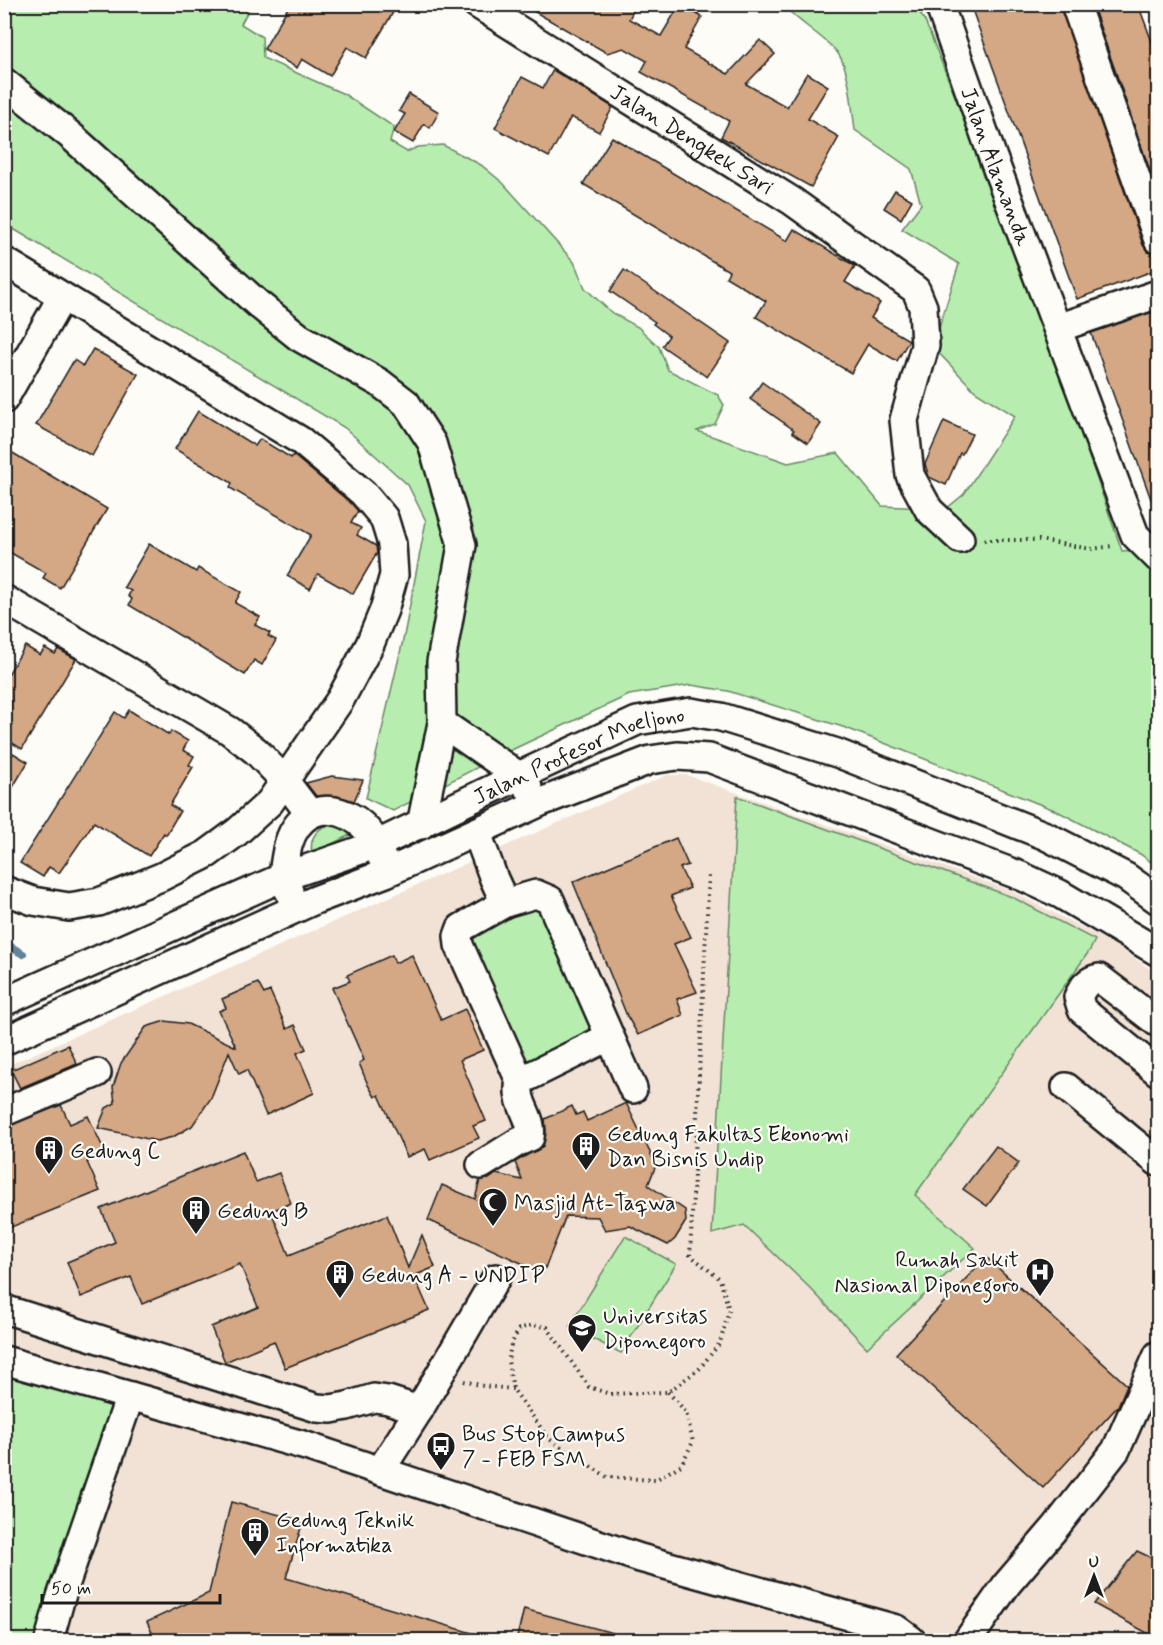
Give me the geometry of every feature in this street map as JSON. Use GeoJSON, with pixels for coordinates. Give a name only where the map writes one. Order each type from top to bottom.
{"type":"FeatureCollection","features":[{"type":"Feature","properties":{"kind":"street","name":"Jalan Dengkek Sari"},"geometry":{"type":"LineString","coordinates":[[477,4],[792,201],[916,290],[923,308],[925,346],[904,420],[910,475],[929,510],[960,539]]}},
{"type":"Feature","properties":{"kind":"street","name":"Jalan Alamanda"},"geometry":{"type":"LineString","coordinates":[[939,4],[993,158],[1058,328],[1147,530]]}},
{"type":"Feature","properties":{"kind":"street"},"geometry":{"type":"LineString","coordinates":[[1075,4],[1158,240]]}},
{"type":"Feature","properties":{"kind":"street"},"geometry":{"type":"LineString","coordinates":[[4,82],[70,135],[258,304],[299,337],[371,378],[406,403],[432,443],[462,545],[441,662],[442,723],[421,825]]}},
{"type":"Feature","properties":{"kind":"street"},"geometry":{"type":"LineString","coordinates":[[4,261],[301,441],[363,493],[384,518],[392,544],[394,574],[384,610],[370,644],[340,700],[270,802],[237,832],[207,854],[99,902],[69,907],[33,901],[4,890]]}},
{"type":"Feature","properties":{"kind":"street"},"geometry":{"type":"LineString","coordinates":[[1058,328],[1158,294]]}},
{"type":"Feature","properties":{"kind":"street"},"geometry":{"type":"LineString","coordinates":[[4,399],[62,297]]}},
{"type":"Feature","properties":{"kind":"street"},"geometry":{"type":"LineString","coordinates":[[1147,530],[1158,558]]}},
{"type":"Feature","properties":{"kind":"street"},"geometry":{"type":"LineString","coordinates":[[4,599],[230,731],[256,751],[284,780],[310,813]]}},
{"type":"Feature","properties":{"kind":"street","name":"Jalan Profesor Moeljono"},"geometry":{"type":"LineString","coordinates":[[4,1002],[283,876],[378,844],[421,825],[637,721],[691,712],[721,717],[837,753],[1046,836],[1126,877],[1158,900]]}},
{"type":"Feature","properties":{"kind":"street"},"geometry":{"type":"LineString","coordinates":[[442,723],[519,776],[541,802]]}},
{"type":"Feature","properties":{"kind":"street"},"geometry":{"type":"LineString","coordinates":[[4,1041],[297,909],[477,833],[541,802],[650,760],[677,756],[709,758],[1021,876],[1060,894],[1158,952]]}},
{"type":"Feature","properties":{"kind":"street"},"geometry":{"type":"LineString","coordinates":[[297,909],[283,876],[288,841],[296,826],[310,813],[338,811],[356,821],[378,844],[386,873]]}},
{"type":"Feature","properties":{"kind":"street"},"geometry":{"type":"LineString","coordinates":[[477,833],[494,879],[506,903]]}},
{"type":"Feature","properties":{"kind":"street"},"geometry":{"type":"LineString","coordinates":[[480,1165],[530,1137],[532,1128],[517,1092],[520,1081],[459,945],[458,936],[461,928],[506,903],[536,894],[550,900],[633,1089]]}},
{"type":"Feature","properties":{"kind":"street"},"geometry":{"type":"LineString","coordinates":[[1158,1023],[1099,978],[1091,980],[1082,988],[1077,997],[1082,1010],[1158,1072]]}},
{"type":"Feature","properties":{"kind":"street"},"geometry":{"type":"LineString","coordinates":[[520,1081],[609,1037]]}},
{"type":"Feature","properties":{"kind":"street"},"geometry":{"type":"LineString","coordinates":[[4,1112],[97,1073]]}},
{"type":"Feature","properties":{"kind":"street"},"geometry":{"type":"LineString","coordinates":[[1066,1087],[1158,1162]]}},
{"type":"Feature","properties":{"kind":"street"},"geometry":{"type":"LineString","coordinates":[[380,1470],[419,1410],[496,1278]]}},
{"type":"Feature","properties":{"kind":"street"},"geometry":{"type":"LineString","coordinates":[[4,1309],[317,1407],[331,1409],[374,1398],[419,1410]]}},
{"type":"Feature","properties":{"kind":"street"},"geometry":{"type":"LineString","coordinates":[[968,1641],[1007,1584],[1116,1449],[1158,1355]]}},
{"type":"Feature","properties":{"kind":"street"},"geometry":{"type":"LineString","coordinates":[[4,1360],[306,1446],[640,1558],[896,1629],[911,1641]]}},
{"type":"Feature","properties":{"kind":"street"},"geometry":{"type":"LineString","coordinates":[[50,1640],[61,1597],[130,1396]]}},
{"type":"Feature","properties":{"kind":"path"},"geometry":{"type":"LineString","coordinates":[[960,539],[1039,540],[1091,549],[1112,547],[1147,530]]}},
{"type":"Feature","properties":{"kind":"path"},"geometry":{"type":"LineString","coordinates":[[668,1392],[686,1412],[693,1442],[681,1465],[656,1480],[607,1477],[549,1439],[513,1389],[508,1361],[511,1345],[519,1329],[532,1326],[547,1327],[589,1386],[610,1394],[668,1392],[699,1369],[720,1343],[729,1310],[720,1279],[690,1255],[709,873]]}},
{"type":"Feature","properties":{"kind":"path"},"geometry":{"type":"LineString","coordinates":[[440,1375],[483,1386],[513,1389]]}},
{"type":"Feature","properties":{"kind":"shaded area","name":"Universitas Diponegoro"},"geometry":{"type":"Polygon","coordinates":[[[667,775],[687,775],[1012,891],[1112,943],[1158,974],[1158,1640],[5,1640],[4,1067],[667,775]]]}},
{"type":"Feature","properties":{"kind":"green space"},"geometry":{"type":"Polygon","coordinates":[[[4,5],[251,5],[241,24],[262,37],[263,58],[344,94],[394,127],[390,142],[407,152],[418,147],[443,145],[481,165],[503,183],[574,262],[585,288],[612,313],[638,327],[659,347],[668,370],[718,395],[724,405],[715,424],[697,431],[788,463],[838,453],[882,506],[946,509],[964,494],[1015,416],[975,391],[933,347],[959,264],[902,229],[921,204],[911,169],[855,130],[845,68],[837,52],[783,5],[915,5],[925,21],[1022,264],[1122,551],[1136,550],[1158,532],[1158,867],[1140,854],[1057,811],[846,728],[728,691],[691,685],[629,695],[507,752],[393,811],[366,798],[404,636],[426,521],[408,485],[345,428],[5,224],[4,5]]]}},
{"type":"Feature","properties":{"kind":"green space"},"geometry":{"type":"Polygon","coordinates":[[[737,796],[1012,897],[1095,940],[915,1195],[975,1248],[867,1348],[809,1287],[744,1225],[712,1234],[737,796]]]}},
{"type":"Feature","properties":{"kind":"green space"},"geometry":{"type":"Polygon","coordinates":[[[334,823],[354,833],[312,854],[313,838],[323,827],[334,823]]]}},
{"type":"Feature","properties":{"kind":"green space"},"geometry":{"type":"Polygon","coordinates":[[[532,906],[543,911],[595,1035],[526,1065],[472,939],[473,933],[478,929],[532,906]]]}},
{"type":"Feature","properties":{"kind":"green space"},"geometry":{"type":"Polygon","coordinates":[[[625,1236],[676,1264],[621,1353],[569,1327],[625,1236]]]}},
{"type":"Feature","properties":{"kind":"green space"},"geometry":{"type":"Polygon","coordinates":[[[4,1366],[121,1400],[40,1640],[5,1640],[4,1366]]]}},
{"type":"Feature","properties":{"kind":"building"},"geometry":{"type":"Polygon","coordinates":[[[290,4],[398,4],[366,58],[347,47],[330,76],[302,59],[297,68],[264,49],[290,4]]]}},
{"type":"Feature","properties":{"kind":"building"},"geometry":{"type":"Polygon","coordinates":[[[521,4],[637,4],[629,19],[661,36],[680,4],[702,17],[684,49],[728,74],[760,40],[775,54],[746,84],[787,107],[807,73],[828,86],[808,119],[839,137],[811,187],[721,137],[729,121],[641,72],[647,61],[624,48],[607,53],[521,4]]]}},
{"type":"Feature","properties":{"kind":"building"},"geometry":{"type":"Polygon","coordinates":[[[970,4],[1060,4],[1143,245],[1148,252],[1158,255],[1158,269],[1077,299],[970,4]]]}},
{"type":"Feature","properties":{"kind":"building"},"geometry":{"type":"Polygon","coordinates":[[[1092,4],[1138,4],[1158,58],[1158,194],[1092,4]]]}},
{"type":"Feature","properties":{"kind":"building"},"geometry":{"type":"Polygon","coordinates":[[[553,70],[613,107],[599,132],[571,117],[549,157],[495,128],[522,77],[543,88],[553,70]]]}},
{"type":"Feature","properties":{"kind":"building"},"geometry":{"type":"Polygon","coordinates":[[[409,94],[439,112],[430,128],[424,124],[413,143],[394,132],[405,114],[399,111],[409,94]]]}},
{"type":"Feature","properties":{"kind":"building"},"geometry":{"type":"Polygon","coordinates":[[[612,137],[787,241],[794,229],[855,266],[845,282],[880,303],[871,318],[909,340],[897,361],[868,344],[851,373],[756,317],[766,301],[726,277],[729,271],[583,184],[612,137]]]}},
{"type":"Feature","properties":{"kind":"building"},"geometry":{"type":"Polygon","coordinates":[[[895,190],[912,200],[901,219],[884,208],[895,190]]]}},
{"type":"Feature","properties":{"kind":"building"},"geometry":{"type":"Polygon","coordinates":[[[624,270],[730,343],[707,377],[662,346],[669,336],[653,324],[655,322],[610,291],[624,270]]]}},
{"type":"Feature","properties":{"kind":"building"},"geometry":{"type":"Polygon","coordinates":[[[1158,310],[1158,513],[1156,513],[1091,333],[1158,310]]]}},
{"type":"Feature","properties":{"kind":"building"},"geometry":{"type":"Polygon","coordinates":[[[93,349],[138,374],[92,456],[36,425],[74,360],[83,366],[93,349]]]}},
{"type":"Feature","properties":{"kind":"building"},"geometry":{"type":"Polygon","coordinates":[[[762,382],[821,424],[808,443],[792,432],[794,430],[750,399],[762,382]]]}},
{"type":"Feature","properties":{"kind":"building"},"geometry":{"type":"Polygon","coordinates":[[[198,411],[255,446],[260,439],[291,458],[293,455],[358,511],[351,523],[361,528],[357,535],[376,546],[377,553],[353,594],[318,574],[310,589],[287,576],[311,535],[230,488],[232,483],[175,449],[198,411]]]}},
{"type":"Feature","properties":{"kind":"building"},"geometry":{"type":"Polygon","coordinates":[[[944,421],[972,434],[962,454],[960,453],[946,485],[929,477],[925,464],[944,421]]]}},
{"type":"Feature","properties":{"kind":"building"},"geometry":{"type":"Polygon","coordinates":[[[11,452],[107,509],[60,588],[43,578],[46,573],[4,549],[4,463],[11,452]]]}},
{"type":"Feature","properties":{"kind":"building"},"geometry":{"type":"Polygon","coordinates":[[[149,544],[196,572],[198,568],[241,592],[235,603],[260,617],[255,625],[270,633],[268,636],[276,640],[262,665],[254,660],[245,675],[129,605],[132,599],[128,596],[131,591],[124,587],[149,544]]]}},
{"type":"Feature","properties":{"kind":"building"},"geometry":{"type":"Polygon","coordinates":[[[25,646],[40,655],[45,648],[55,654],[58,649],[76,659],[22,749],[4,738],[4,681],[25,646]]]}},
{"type":"Feature","properties":{"kind":"building"},"geometry":{"type":"Polygon","coordinates":[[[129,710],[169,735],[171,731],[188,741],[183,750],[194,756],[189,765],[193,767],[170,805],[180,811],[166,835],[164,833],[149,856],[94,822],[59,873],[49,867],[43,877],[20,863],[115,712],[124,718],[129,710]]]}},
{"type":"Feature","properties":{"kind":"building"},"geometry":{"type":"Polygon","coordinates":[[[13,753],[28,762],[4,802],[4,767],[13,753]]]}},
{"type":"Feature","properties":{"kind":"building"},"geometry":{"type":"Polygon","coordinates":[[[332,776],[363,780],[354,801],[337,796],[316,796],[306,783],[332,776]]]}},
{"type":"Feature","properties":{"kind":"building"},"geometry":{"type":"Polygon","coordinates":[[[676,838],[688,865],[680,868],[690,888],[671,896],[691,937],[674,944],[697,992],[677,999],[683,1015],[638,1035],[627,1016],[573,882],[676,838]]]}},
{"type":"Feature","properties":{"kind":"building"},"geometry":{"type":"Polygon","coordinates":[[[392,955],[395,963],[412,955],[441,1020],[465,1009],[483,1050],[460,1060],[486,1121],[473,1126],[479,1138],[430,1160],[425,1149],[407,1157],[379,1095],[375,1097],[368,1085],[359,1063],[364,1060],[332,988],[350,981],[347,975],[392,955]]]}},
{"type":"Feature","properties":{"kind":"building"},"geometry":{"type":"Polygon","coordinates":[[[258,983],[264,994],[270,991],[287,1029],[295,1025],[306,1049],[297,1053],[314,1093],[266,1115],[247,1070],[239,1074],[229,1052],[211,1098],[192,1126],[173,1137],[157,1141],[98,1128],[106,1108],[115,1103],[113,1087],[121,1063],[146,1027],[165,1021],[188,1024],[236,1047],[219,1011],[226,1008],[222,999],[258,983]]]}},
{"type":"Feature","properties":{"kind":"building"},"geometry":{"type":"Polygon","coordinates":[[[68,1045],[77,1064],[20,1088],[11,1070],[68,1045]]]}},
{"type":"Feature","properties":{"kind":"building","name":"Gedung Fakultas Ekonomi Dan Bisnis Undip"},"geometry":{"type":"Polygon","coordinates":[[[626,1103],[656,1165],[648,1185],[685,1210],[686,1221],[675,1239],[668,1245],[630,1226],[605,1230],[598,1217],[566,1216],[543,1273],[428,1220],[442,1185],[475,1199],[480,1180],[489,1179],[496,1174],[522,1180],[515,1162],[543,1146],[546,1131],[545,1119],[572,1106],[576,1115],[583,1112],[587,1121],[626,1103]]]}},
{"type":"Feature","properties":{"kind":"building","name":"Gedung C"},"geometry":{"type":"Polygon","coordinates":[[[61,1105],[70,1124],[88,1116],[106,1154],[87,1162],[100,1191],[4,1230],[4,1127],[61,1105]]]}},
{"type":"Feature","properties":{"kind":"building"},"geometry":{"type":"Polygon","coordinates":[[[996,1146],[1019,1163],[987,1206],[963,1189],[996,1146]]]}},
{"type":"Feature","properties":{"kind":"building"},"geometry":{"type":"Polygon","coordinates":[[[243,1151],[256,1182],[279,1173],[291,1203],[271,1211],[289,1255],[387,1215],[408,1268],[422,1235],[435,1267],[414,1276],[429,1310],[285,1368],[274,1341],[225,1362],[211,1327],[258,1307],[240,1264],[142,1304],[131,1277],[81,1297],[67,1262],[115,1242],[101,1209],[243,1151]]]}},
{"type":"Feature","properties":{"kind":"building"},"geometry":{"type":"Polygon","coordinates":[[[986,1257],[1127,1385],[1118,1406],[1043,1488],[896,1354],[986,1257]]]}},
{"type":"Feature","properties":{"kind":"building","name":"Gedung Teknik Informatika"},"geometry":{"type":"Polygon","coordinates":[[[231,1502],[303,1521],[286,1578],[479,1635],[478,1641],[156,1641],[147,1622],[209,1593],[231,1502]]]}},
{"type":"Feature","properties":{"kind":"building"},"geometry":{"type":"Polygon","coordinates":[[[1137,1551],[1158,1561],[1158,1639],[1094,1604],[1137,1551]]]}},
{"type":"Feature","properties":{"kind":"building"},"geometry":{"type":"Polygon","coordinates":[[[524,1609],[617,1634],[616,1641],[516,1641],[524,1609]]]}},
{"type":"Feature","properties":{"kind":"waterway"},"geometry":{"type":"LineString","coordinates":[[4,943],[23,954]]}},
{"type":"Feature","properties":{"kind":"place","name":"Gedung Fakultas Ekonomi Dan Bisnis Undip"},"geometry":{"type":"Point","coordinates":[586,1172]}},
{"type":"Feature","properties":{"kind":"place","name":"Gedung C"},"geometry":{"type":"Point","coordinates":[49,1176]}},
{"type":"Feature","properties":{"kind":"place","name":"Masjid At-Taqwa"},"geometry":{"type":"Point","coordinates":[493,1228]}},
{"type":"Feature","properties":{"kind":"place","name":"Gedung B"},"geometry":{"type":"Point","coordinates":[196,1236]}},
{"type":"Feature","properties":{"kind":"place","name":"Rumah Sakit Nasional Diponegoro"},"geometry":{"type":"Point","coordinates":[1040,1298]}},
{"type":"Feature","properties":{"kind":"place","name":"Gedung A - UNDIP"},"geometry":{"type":"Point","coordinates":[340,1300]}},
{"type":"Feature","properties":{"kind":"place","name":"Universitas Diponegoro"},"geometry":{"type":"Point","coordinates":[582,1354]}},
{"type":"Feature","properties":{"kind":"place","name":"Bus Stop Campus 7 - FEB FSM"},"geometry":{"type":"Point","coordinates":[441,1472]}},
{"type":"Feature","properties":{"kind":"place","name":"Gedung Teknik Informatika"},"geometry":{"type":"Point","coordinates":[255,1558]}}]}
